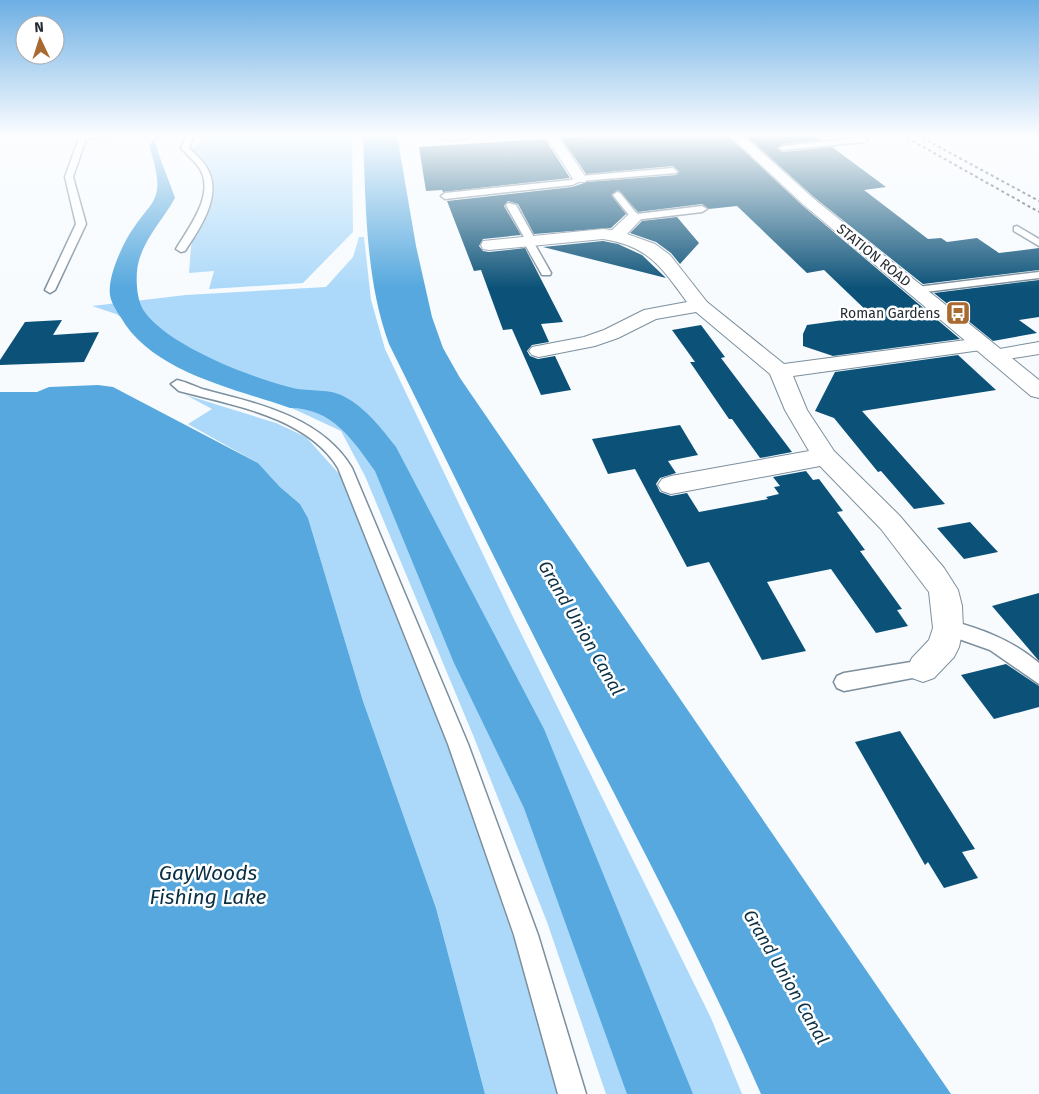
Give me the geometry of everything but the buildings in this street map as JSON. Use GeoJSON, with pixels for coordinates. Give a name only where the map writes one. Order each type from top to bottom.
{"type":"FeatureCollection","features":[{"type":"Feature","properties":{"kind":"street","name":"STATION ROAD"},"geometry":{"type":"LineString","coordinates":[[793,186],[1039,391]]}},
{"type":"Feature","properties":{"kind":"street"},"geometry":{"type":"LineString","coordinates":[[616,236],[635,217]]}},
{"type":"Feature","properties":{"kind":"street"},"geometry":{"type":"LineString","coordinates":[[489,245],[588,234],[616,236],[649,248],[664,259],[700,306],[780,371],[796,410],[825,457],[890,522],[934,576],[943,590],[947,606],[948,628],[943,647],[923,668]]}},
{"type":"Feature","properties":{"kind":"street"},"geometry":{"type":"LineString","coordinates":[[539,351],[588,342],[610,334],[651,314],[700,306]]}},
{"type":"Feature","properties":{"kind":"street"},"geometry":{"type":"LineString","coordinates":[[780,371],[988,349],[1039,348]]}},
{"type":"Feature","properties":{"kind":"street"},"geometry":{"type":"LineString","coordinates":[[671,485],[825,457]]}},
{"type":"Feature","properties":{"kind":"lane"},"geometry":{"type":"LineString","coordinates":[[50,290],[81,224],[72,186]]}},
{"type":"Feature","properties":{"kind":"lane"},"geometry":{"type":"LineString","coordinates":[[181,249],[200,215],[210,190],[209,186]]}},
{"type":"Feature","properties":{"kind":"lane"},"geometry":{"type":"LineString","coordinates":[[445,196],[535,186]]}},
{"type":"Feature","properties":{"kind":"lane"},"geometry":{"type":"LineString","coordinates":[[616,195],[635,217],[702,209]]}},
{"type":"Feature","properties":{"kind":"lane"},"geometry":{"type":"LineString","coordinates":[[511,205],[546,273]]}},
{"type":"Feature","properties":{"kind":"lane"},"geometry":{"type":"LineString","coordinates":[[1017,228],[1039,243]]}},
{"type":"Feature","properties":{"kind":"lane"},"geometry":{"type":"LineString","coordinates":[[918,290],[1039,275]]}},
{"type":"Feature","properties":{"kind":"lane"},"geometry":{"type":"LineString","coordinates":[[177,384],[184,388],[283,419],[314,434],[333,451],[348,474],[461,753],[526,935],[572,1094]]}},
{"type":"Feature","properties":{"kind":"lane"},"geometry":{"type":"LineString","coordinates":[[948,628],[991,640],[1009,651],[1039,675]]}},
{"type":"Feature","properties":{"kind":"lane"},"geometry":{"type":"LineString","coordinates":[[844,682],[923,668]]}},
{"type":"Feature","properties":{"kind":"shaded area"},"geometry":{"type":"Polygon","coordinates":[[[204,186],[353,186],[353,232],[303,283],[209,289],[214,271],[189,273],[191,247],[204,186]]]}},
{"type":"Feature","properties":{"kind":"shaded area"},"geometry":{"type":"Polygon","coordinates":[[[359,237],[364,237],[371,300],[385,349],[512,615],[711,1018],[742,1094],[606,1094],[547,922],[473,735],[365,476],[341,431],[182,357],[116,314],[92,306],[186,295],[326,287],[353,257],[359,237]]]}},
{"type":"Feature","properties":{"kind":"shaded area"},"geometry":{"type":"Polygon","coordinates":[[[186,395],[276,423],[306,437],[341,476],[450,748],[515,943],[558,1094],[485,1094],[436,908],[363,701],[308,518],[300,504],[280,487],[258,463],[188,424],[212,409],[186,395]]]}},
{"type":"Feature","properties":{"kind":"water"},"geometry":{"type":"Polygon","coordinates":[[[157,186],[170,186],[175,198],[147,241],[142,251],[137,271],[138,297],[144,311],[156,324],[191,348],[256,377],[293,388],[333,392],[345,397],[367,413],[396,447],[544,729],[693,1094],[627,1094],[524,808],[454,663],[375,471],[367,459],[350,437],[330,420],[318,413],[305,409],[290,408],[219,385],[195,376],[172,364],[152,351],[134,335],[115,309],[110,289],[116,262],[133,228],[149,208],[157,192],[157,186]]]}},
{"type":"Feature","properties":{"kind":"water","name":"Grand Union Canal"},"geometry":{"type":"Polygon","coordinates":[[[365,186],[406,186],[416,246],[432,317],[443,348],[460,378],[951,1094],[761,1094],[646,855],[526,621],[389,344],[375,293],[366,214],[365,186]]]}},
{"type":"Feature","properties":{"kind":"water","name":"GayWoods Fishing Lake"},"geometry":{"type":"Polygon","coordinates":[[[98,385],[113,387],[258,463],[280,487],[300,504],[308,518],[363,701],[436,908],[485,1094],[0,1094],[0,392],[37,392],[49,387],[98,385]]]}},
{"type":"Feature","properties":{"kind":"railway"},"geometry":{"type":"LineString","coordinates":[[993,186],[1039,212]]}},
{"type":"Feature","properties":{"kind":"railway"},"geometry":{"type":"LineString","coordinates":[[1011,186],[1039,201]]}},
{"type":"Feature","properties":{"kind":"place","name":"Roman Gardens"},"geometry":{"type":"Point","coordinates":[958,313]}}]}
